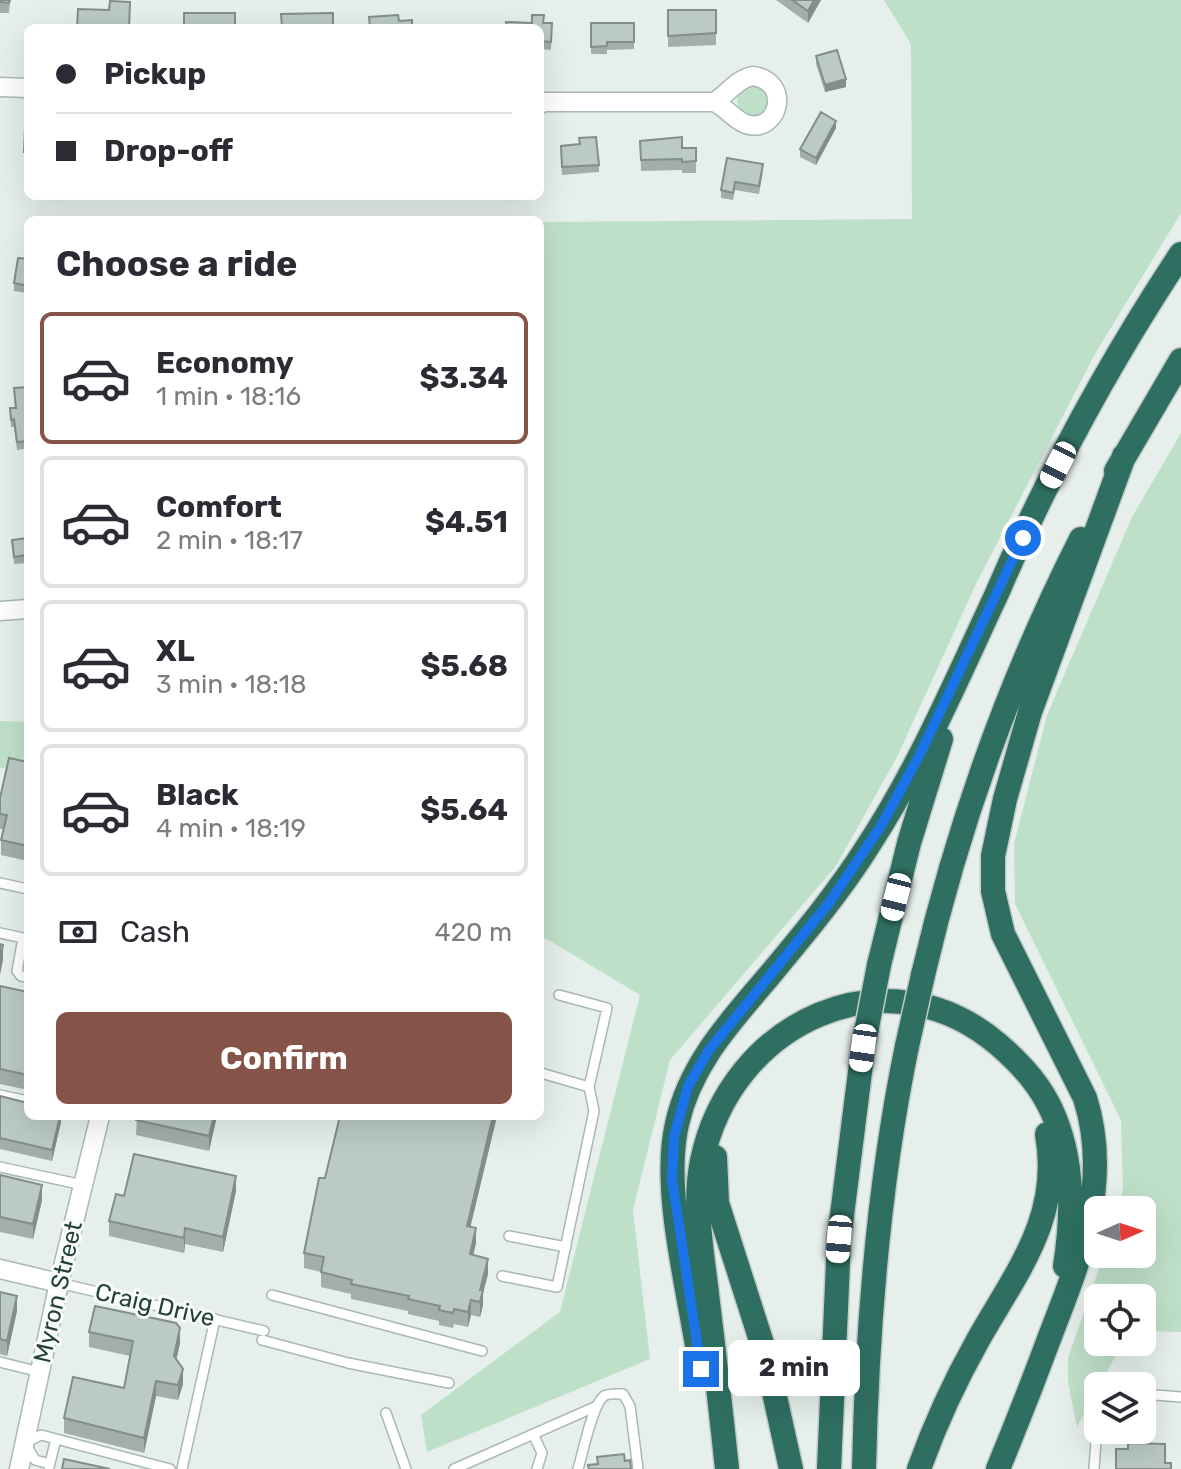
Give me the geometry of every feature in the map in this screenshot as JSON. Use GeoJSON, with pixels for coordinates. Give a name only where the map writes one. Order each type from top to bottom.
{"type":"FeatureCollection","features":[{"type":"Feature","properties":{"kind":"highway"},"geometry":{"type":"LineString","coordinates":[[717,1469],[674,1195],[673,1151],[680,1110],[693,1076],[709,1050],[829,903],[881,826],[919,756],[1069,441],[1181,254]]}},
{"type":"Feature","properties":{"kind":"highway"},"geometry":{"type":"LineString","coordinates":[[864,1469],[868,1344],[876,1238],[890,1131],[923,975],[962,834],[1011,696],[1052,598],[1124,456],[1181,360]]}},
{"type":"Feature","properties":{"kind":"highway"},"geometry":{"type":"LineString","coordinates":[[998,1469],[1087,1233],[1095,1188],[1095,1141],[1079,1084],[1003,934],[993,891],[993,856],[1005,799],[1030,712],[1124,456]]}},
{"type":"Feature","properties":{"kind":"highway"},"geometry":{"type":"LineString","coordinates":[[829,1469],[838,1253],[863,1048],[879,965],[924,791],[959,690],[1000,587]]}},
{"type":"Feature","properties":{"kind":"highway"},"geometry":{"type":"LineString","coordinates":[[727,1469],[699,1221],[698,1190],[705,1147],[730,1090],[754,1060],[785,1033],[837,1007],[867,1001],[910,1002],[942,1010],[973,1026],[1003,1048],[1028,1072],[1048,1102],[1062,1140],[1069,1177],[1070,1228],[1051,1330],[1038,1369]]}},
{"type":"Feature","properties":{"kind":"highway"},"geometry":{"type":"LineString","coordinates":[[919,1469],[953,1388],[1029,1251],[1048,1202],[1050,1156],[1043,1118],[1028,1084],[1003,1048]]}},
{"type":"Feature","properties":{"kind":"highway"},"geometry":{"type":"LineString","coordinates":[[754,1060],[733,1091],[721,1120],[716,1149],[715,1190],[766,1356],[791,1469]]}},
{"type":"Feature","properties":{"kind":"street"},"geometry":{"type":"LineString","coordinates":[[0,87],[24,88]]}},
{"type":"Feature","properties":{"kind":"street"},"geometry":{"type":"LineString","coordinates":[[544,102],[714,102]]}},
{"type":"Feature","properties":{"kind":"street"},"geometry":{"type":"LineString","coordinates":[[0,611],[24,609]]}},
{"type":"Feature","properties":{"kind":"street","name":"Myron Street"},"geometry":{"type":"LineString","coordinates":[[19,1469],[59,1283],[99,1120]]}},
{"type":"Feature","properties":{"kind":"street","name":"Craig Drive"},"geometry":{"type":"LineString","coordinates":[[0,1269],[59,1283]]}},
{"type":"Feature","properties":{"kind":"lane"},"geometry":{"type":"LineString","coordinates":[[0,883],[24,888]]}},
{"type":"Feature","properties":{"kind":"lane"},"geometry":{"type":"LineString","coordinates":[[0,933],[24,938]]}},
{"type":"Feature","properties":{"kind":"lane"},"geometry":{"type":"LineString","coordinates":[[24,942],[17,971],[24,977]]}},
{"type":"Feature","properties":{"kind":"lane"},"geometry":{"type":"LineString","coordinates":[[502,1276],[557,1287],[594,1111],[589,1087],[607,1008],[559,995]]}},
{"type":"Feature","properties":{"kind":"lane"},"geometry":{"type":"LineString","coordinates":[[544,1074],[589,1087]]}},
{"type":"Feature","properties":{"kind":"lane"},"geometry":{"type":"LineString","coordinates":[[0,1095],[24,1100]]}},
{"type":"Feature","properties":{"kind":"lane"},"geometry":{"type":"LineString","coordinates":[[0,1167],[83,1185]]}},
{"type":"Feature","properties":{"kind":"lane"},"geometry":{"type":"LineString","coordinates":[[509,1236],[566,1247]]}},
{"type":"Feature","properties":{"kind":"lane","name":"Craig Drive"},"geometry":{"type":"LineString","coordinates":[[59,1283],[215,1319],[348,1363],[449,1383]]}},
{"type":"Feature","properties":{"kind":"lane"},"geometry":{"type":"LineString","coordinates":[[272,1295],[482,1351]]}},
{"type":"Feature","properties":{"kind":"lane"},"geometry":{"type":"LineString","coordinates":[[182,1469],[215,1319]]}},
{"type":"Feature","properties":{"kind":"lane"},"geometry":{"type":"LineString","coordinates":[[0,1362],[40,1372]]}},
{"type":"Feature","properties":{"kind":"lane"},"geometry":{"type":"LineString","coordinates":[[578,1469],[597,1406],[605,1396],[623,1394],[630,1406],[638,1469]]}},
{"type":"Feature","properties":{"kind":"lane"},"geometry":{"type":"LineString","coordinates":[[1156,1395],[1181,1397]]}},
{"type":"Feature","properties":{"kind":"lane"},"geometry":{"type":"LineString","coordinates":[[454,1469],[597,1406]]}},
{"type":"Feature","properties":{"kind":"lane"},"geometry":{"type":"LineString","coordinates":[[386,1413],[406,1469]]}},
{"type":"Feature","properties":{"kind":"lane"},"geometry":{"type":"LineString","coordinates":[[533,1434],[542,1453],[537,1469]]}},
{"type":"Feature","properties":{"kind":"lane"},"geometry":{"type":"LineString","coordinates":[[56,1439],[50,1466],[35,1460],[25,1443],[41,1435],[170,1469]]}},
{"type":"Feature","properties":{"kind":"lane"},"geometry":{"type":"LineString","coordinates":[[1094,1469],[1096,1444]]}},
{"type":"Feature","properties":{"kind":"green space"},"geometry":{"type":"Polygon","coordinates":[[[884,0],[1181,0],[1181,213],[1095,354],[976,584],[897,757],[836,866],[670,1060],[633,1210],[650,1359],[427,1452],[421,1415],[560,1312],[640,995],[544,939],[544,222],[912,219],[911,44],[884,0]]]}},
{"type":"Feature","properties":{"kind":"green space"},"geometry":{"type":"Polygon","coordinates":[[[753,85],[764,90],[769,101],[764,112],[753,117],[742,112],[737,101],[742,90],[753,85]]]}},
{"type":"Feature","properties":{"kind":"green space"},"geometry":{"type":"Polygon","coordinates":[[[1181,433],[1181,1332],[1156,1331],[1156,1284],[1094,1284],[1099,1268],[1156,1268],[1156,1196],[1121,1196],[1121,1120],[1015,904],[1014,844],[1047,715],[1132,517],[1181,433]]]}},
{"type":"Feature","properties":{"kind":"green space"},"geometry":{"type":"Polygon","coordinates":[[[0,721],[24,722],[24,767],[0,768],[0,721]]]}},
{"type":"Feature","properties":{"kind":"green space"},"geometry":{"type":"Polygon","coordinates":[[[1084,1312],[1084,1356],[1115,1356],[1107,1372],[1084,1372],[1084,1414],[1077,1427],[1068,1382],[1068,1358],[1084,1312]]]}},
{"type":"Feature","properties":{"kind":"building"},"geometry":{"type":"Polygon","coordinates":[[[792,0],[814,0],[808,11],[792,0]]]}},
{"type":"Feature","properties":{"kind":"building"},"geometry":{"type":"Polygon","coordinates":[[[110,1],[130,2],[129,24],[77,24],[78,9],[109,10],[110,1]]]}},
{"type":"Feature","properties":{"kind":"building"},"geometry":{"type":"Polygon","coordinates":[[[668,10],[716,10],[716,33],[668,36],[668,10]]]}},
{"type":"Feature","properties":{"kind":"building"},"geometry":{"type":"Polygon","coordinates":[[[184,13],[235,13],[235,24],[184,24],[184,13]]]}},
{"type":"Feature","properties":{"kind":"building"},"geometry":{"type":"Polygon","coordinates":[[[333,13],[333,24],[282,24],[281,14],[333,13]]]}},
{"type":"Feature","properties":{"kind":"building"},"geometry":{"type":"Polygon","coordinates":[[[398,15],[399,21],[412,20],[412,24],[370,24],[369,17],[398,15]]]}},
{"type":"Feature","properties":{"kind":"building"},"geometry":{"type":"Polygon","coordinates":[[[532,15],[544,15],[543,23],[552,23],[551,42],[544,41],[544,24],[506,22],[532,23],[532,15]]]}},
{"type":"Feature","properties":{"kind":"building"},"geometry":{"type":"Polygon","coordinates":[[[591,23],[634,23],[634,42],[607,42],[607,46],[591,47],[591,23]]]}},
{"type":"Feature","properties":{"kind":"building"},"geometry":{"type":"Polygon","coordinates":[[[837,50],[846,79],[825,85],[816,56],[837,50]]]}},
{"type":"Feature","properties":{"kind":"building"},"geometry":{"type":"Polygon","coordinates":[[[821,112],[836,121],[816,158],[800,149],[821,112]]]}},
{"type":"Feature","properties":{"kind":"building"},"geometry":{"type":"Polygon","coordinates":[[[596,137],[599,165],[562,167],[561,146],[580,144],[579,138],[596,137]]]}},
{"type":"Feature","properties":{"kind":"building"},"geometry":{"type":"Polygon","coordinates":[[[682,137],[682,148],[696,148],[696,161],[641,160],[640,141],[682,137]]]}},
{"type":"Feature","properties":{"kind":"building"},"geometry":{"type":"Polygon","coordinates":[[[727,158],[763,164],[759,186],[735,182],[733,193],[721,190],[727,158]]]}},
{"type":"Feature","properties":{"kind":"building"},"geometry":{"type":"Polygon","coordinates":[[[18,258],[24,259],[24,285],[14,283],[18,258]]]}},
{"type":"Feature","properties":{"kind":"building"},"geometry":{"type":"Polygon","coordinates":[[[24,387],[24,441],[17,442],[14,419],[11,420],[10,408],[16,408],[14,388],[24,387]]]}},
{"type":"Feature","properties":{"kind":"building"},"geometry":{"type":"Polygon","coordinates":[[[24,538],[24,555],[14,557],[12,540],[24,538]]]}},
{"type":"Feature","properties":{"kind":"building"},"geometry":{"type":"Polygon","coordinates":[[[9,758],[24,761],[24,845],[1,840],[7,815],[0,814],[0,798],[9,758]]]}},
{"type":"Feature","properties":{"kind":"building"},"geometry":{"type":"Polygon","coordinates":[[[0,986],[24,991],[24,1074],[0,1069],[0,986]]]}},
{"type":"Feature","properties":{"kind":"building"},"geometry":{"type":"Polygon","coordinates":[[[0,1096],[24,1102],[24,1120],[59,1120],[52,1150],[0,1138],[0,1096]]]}},
{"type":"Feature","properties":{"kind":"building"},"geometry":{"type":"Polygon","coordinates":[[[136,1120],[213,1120],[209,1136],[136,1120]]]}},
{"type":"Feature","properties":{"kind":"building"},"geometry":{"type":"Polygon","coordinates":[[[339,1120],[492,1120],[467,1226],[476,1228],[470,1254],[488,1259],[480,1302],[471,1300],[468,1312],[454,1309],[453,1313],[439,1310],[440,1306],[408,1299],[409,1296],[351,1284],[352,1280],[321,1272],[324,1257],[304,1253],[319,1178],[325,1178],[339,1120]]]}},
{"type":"Feature","properties":{"kind":"building"},"geometry":{"type":"Polygon","coordinates":[[[134,1154],[236,1176],[223,1237],[185,1228],[184,1238],[109,1221],[116,1194],[124,1196],[134,1154]]]}},
{"type":"Feature","properties":{"kind":"building"},"geometry":{"type":"Polygon","coordinates":[[[0,1175],[42,1185],[33,1224],[0,1217],[0,1175]]]}},
{"type":"Feature","properties":{"kind":"building"},"geometry":{"type":"Polygon","coordinates":[[[0,1292],[17,1296],[7,1341],[0,1339],[0,1292]]]}},
{"type":"Feature","properties":{"kind":"building"},"geometry":{"type":"Polygon","coordinates":[[[95,1306],[176,1323],[180,1328],[174,1356],[183,1369],[178,1385],[156,1381],[144,1438],[64,1418],[73,1377],[124,1388],[133,1341],[89,1332],[95,1306]]]}},
{"type":"Feature","properties":{"kind":"building"},"geometry":{"type":"Polygon","coordinates":[[[1128,1444],[1165,1444],[1165,1463],[1171,1463],[1171,1469],[1116,1469],[1116,1449],[1128,1449],[1128,1444]]]}},
{"type":"Feature","properties":{"kind":"building"},"geometry":{"type":"Polygon","coordinates":[[[624,1454],[625,1461],[630,1460],[631,1469],[589,1469],[588,1465],[598,1464],[597,1457],[624,1454]]]}},
{"type":"Feature","properties":{"kind":"building"},"geometry":{"type":"Polygon","coordinates":[[[64,1459],[110,1469],[62,1469],[64,1459]]]}},
{"type":"Feature","properties":{"kind":"route"},"geometry":{"type":"LineString","coordinates":[[701,1369],[672,1179],[674,1137],[688,1086],[709,1050],[829,903],[881,826],[919,756],[1023,538]]}}]}
